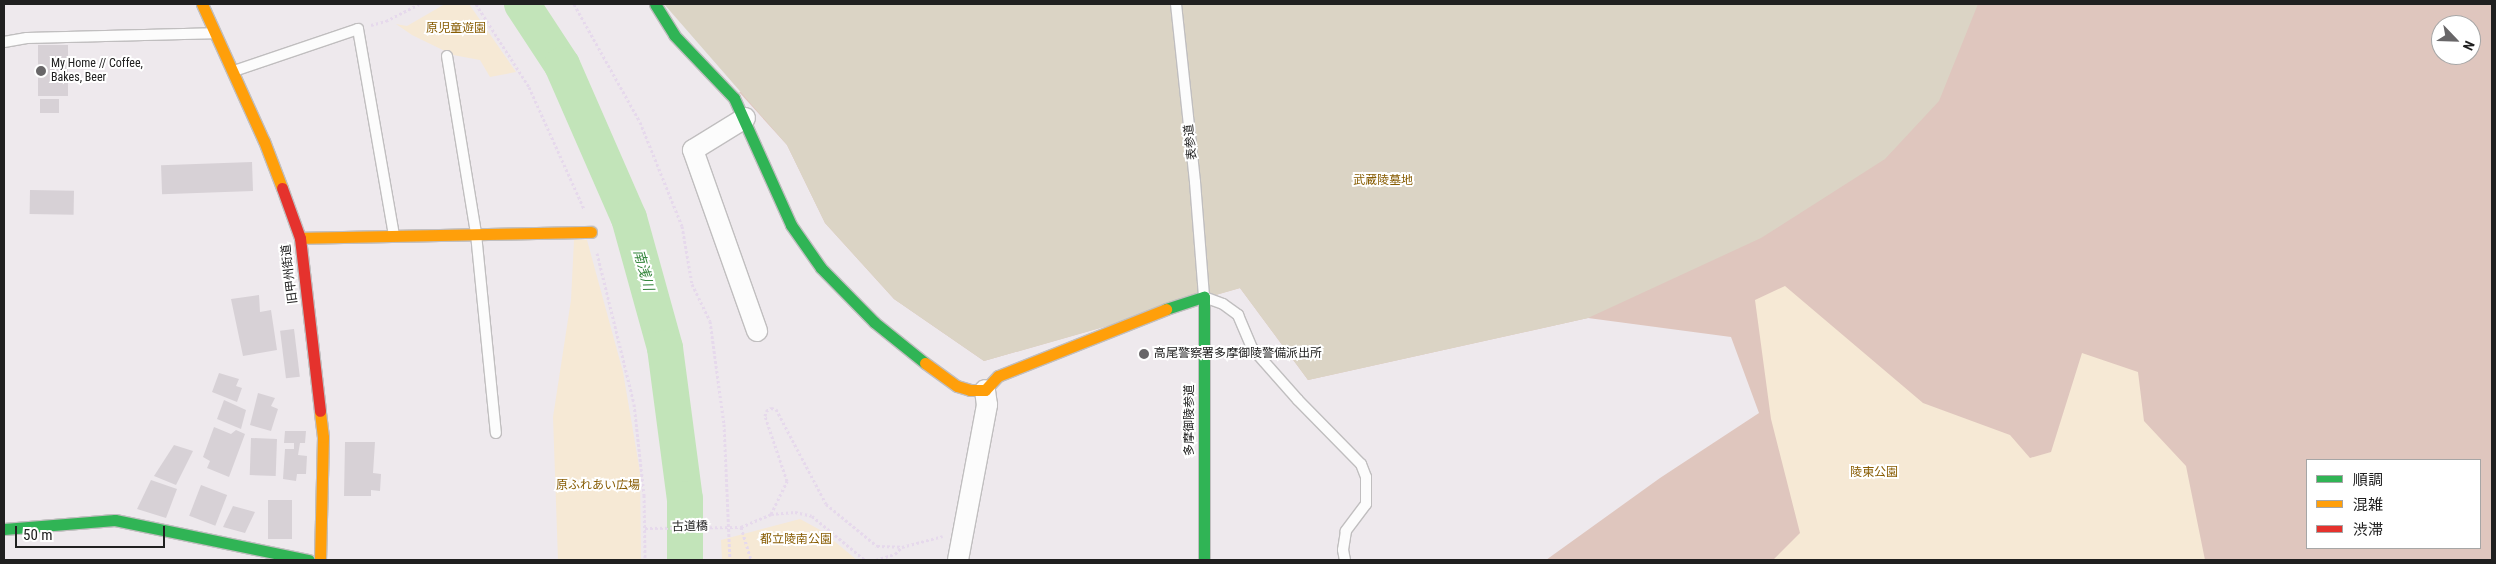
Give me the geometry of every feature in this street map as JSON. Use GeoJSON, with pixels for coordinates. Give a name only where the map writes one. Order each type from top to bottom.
{"type":"FeatureCollection","features":[{"type":"Feature","properties":{"kind":"street","name":"旧甲州街道"},"geometry":{"type":"LineString","coordinates":[[202,4],[214,33],[234,71],[264,141],[300,238],[322,437],[320,560]]}},
{"type":"Feature","properties":{"kind":"street"},"geometry":{"type":"LineString","coordinates":[[655,4],[674,35],[726,88],[745,118],[791,224],[808,252],[832,282],[874,322],[945,379],[970,390],[985,390],[998,376],[1159,311],[1204,297]]}},
{"type":"Feature","properties":{"kind":"street"},"geometry":{"type":"LineString","coordinates":[[745,118],[693,150],[757,331]]}},
{"type":"Feature","properties":{"kind":"street"},"geometry":{"type":"LineString","coordinates":[[300,238],[591,232]]}},
{"type":"Feature","properties":{"kind":"street","name":"多摩御陵参道"},"geometry":{"type":"LineString","coordinates":[[1204,297],[1204,560]]}},
{"type":"Feature","properties":{"kind":"street"},"geometry":{"type":"LineString","coordinates":[[958,560],[987,405],[985,390]]}},
{"type":"Feature","properties":{"kind":"street"},"geometry":{"type":"LineString","coordinates":[[4,529],[115,520],[309,560]]}},
{"type":"Feature","properties":{"kind":"lane","name":"表参道"},"geometry":{"type":"LineString","coordinates":[[1176,4],[1195,182],[1202,280]]}},
{"type":"Feature","properties":{"kind":"lane"},"geometry":{"type":"LineString","coordinates":[[234,71],[358,29],[394,236]]}},
{"type":"Feature","properties":{"kind":"lane"},"geometry":{"type":"LineString","coordinates":[[4,42],[27,38],[214,33]]}},
{"type":"Feature","properties":{"kind":"lane"},"geometry":{"type":"LineString","coordinates":[[446,56],[476,234],[496,432]]}},
{"type":"Feature","properties":{"kind":"lane","name":"多摩御陵参道"},"geometry":{"type":"LineString","coordinates":[[1202,280],[1204,297]]}},
{"type":"Feature","properties":{"kind":"lane"},"geometry":{"type":"LineString","coordinates":[[1204,297],[1224,304],[1238,315],[1252,348],[1298,400],[1361,464],[1366,477],[1366,504],[1346,530],[1343,550],[1345,560]]}},
{"type":"Feature","properties":{"kind":"path"},"geometry":{"type":"LineString","coordinates":[[358,29],[386,21],[419,4]]}},
{"type":"Feature","properties":{"kind":"path"},"geometry":{"type":"LineString","coordinates":[[476,4],[529,87],[575,188],[591,232],[634,404],[642,463],[645,560]]}},
{"type":"Feature","properties":{"kind":"path"},"geometry":{"type":"LineString","coordinates":[[574,4],[640,122],[682,226],[692,284],[710,321],[724,424],[730,560]]}},
{"type":"Feature","properties":{"kind":"path"},"geometry":{"type":"LineString","coordinates":[[771,514],[786,481],[765,416],[766,411],[771,408],[776,409],[826,504],[877,546],[902,547],[954,533],[963,533]]}},
{"type":"Feature","properties":{"kind":"path"},"geometry":{"type":"LineString","coordinates":[[751,560],[741,527],[771,514],[794,512],[812,516],[865,560]]}},
{"type":"Feature","properties":{"kind":"path","name":"古道橋"},"geometry":{"type":"LineString","coordinates":[[645,528],[741,527]]}},
{"type":"Feature","properties":{"kind":"path"},"geometry":{"type":"LineString","coordinates":[[876,560],[895,554],[902,547]]}},
{"type":"Feature","properties":{"kind":"green space","name":"原児童遊園"},"geometry":{"type":"Polygon","coordinates":[[[445,4],[469,4],[516,72],[490,77],[480,60],[453,55],[412,35],[396,24],[407,26],[445,4]]]}},
{"type":"Feature","properties":{"kind":"green space","name":"武蔵陵墓地"},"geometry":{"type":"Polygon","coordinates":[[[664,4],[1978,4],[1939,101],[1885,159],[1761,238],[1588,318],[1308,380],[1240,288],[984,361],[894,299],[825,223],[787,145],[664,4]]]}},
{"type":"Feature","properties":{"kind":"green space"},"geometry":{"type":"Polygon","coordinates":[[[1234,4],[2492,4],[2492,560],[1546,560],[1660,478],[1759,413],[1731,337],[1588,318],[1308,380],[1240,288],[984,361],[894,299],[825,223],[787,145],[739,92],[1234,4]]]}},
{"type":"Feature","properties":{"kind":"green space","name":"原ふれあい広場"},"geometry":{"type":"Polygon","coordinates":[[[574,240],[587,240],[623,372],[640,472],[641,560],[558,560],[553,417],[571,300],[574,240]]]}},
{"type":"Feature","properties":{"kind":"green space","name":"陵東公園"},"geometry":{"type":"Polygon","coordinates":[[[1785,286],[1923,403],[2010,435],[2030,458],[2051,452],[2082,353],[2138,372],[2144,421],[2186,466],[2205,560],[1773,560],[1800,533],[1771,419],[1755,300],[1785,286]]]}},
{"type":"Feature","properties":{"kind":"green space","name":"都立陵南公園"},"geometry":{"type":"Polygon","coordinates":[[[800,519],[822,531],[857,560],[722,560],[721,540],[800,519]]]}},
{"type":"Feature","properties":{"kind":"building"},"geometry":{"type":"Polygon","coordinates":[[[38,45],[68,45],[68,96],[38,96],[38,45]]]}},
{"type":"Feature","properties":{"kind":"building"},"geometry":{"type":"Polygon","coordinates":[[[40,99],[59,99],[59,113],[40,113],[40,99]]]}},
{"type":"Feature","properties":{"kind":"building"},"geometry":{"type":"Polygon","coordinates":[[[252,162],[253,191],[162,194],[161,165],[252,162]]]}},
{"type":"Feature","properties":{"kind":"building"},"geometry":{"type":"Polygon","coordinates":[[[30,190],[74,191],[74,215],[30,214],[30,190]]]}},
{"type":"Feature","properties":{"kind":"building"},"geometry":{"type":"Polygon","coordinates":[[[259,295],[260,312],[271,310],[277,350],[243,356],[231,299],[259,295]]]}},
{"type":"Feature","properties":{"kind":"building"},"geometry":{"type":"Polygon","coordinates":[[[294,329],[300,377],[286,378],[280,331],[294,329]]]}},
{"type":"Feature","properties":{"kind":"building"},"geometry":{"type":"Polygon","coordinates":[[[219,373],[239,379],[236,386],[242,388],[237,402],[212,392],[219,373]]]}},
{"type":"Feature","properties":{"kind":"building"},"geometry":{"type":"Polygon","coordinates":[[[258,393],[275,398],[271,406],[278,409],[271,431],[250,425],[258,393]]]}},
{"type":"Feature","properties":{"kind":"building"},"geometry":{"type":"Polygon","coordinates":[[[224,400],[246,410],[241,429],[217,419],[224,400]]]}},
{"type":"Feature","properties":{"kind":"building"},"geometry":{"type":"Polygon","coordinates":[[[214,427],[231,434],[236,430],[245,434],[229,477],[207,468],[210,461],[203,457],[214,427]]]}},
{"type":"Feature","properties":{"kind":"building"},"geometry":{"type":"Polygon","coordinates":[[[285,431],[306,431],[305,443],[300,443],[298,455],[307,456],[306,474],[297,474],[296,481],[283,479],[285,449],[294,449],[294,443],[284,443],[285,431]]]}},
{"type":"Feature","properties":{"kind":"building"},"geometry":{"type":"Polygon","coordinates":[[[251,438],[277,439],[276,476],[250,475],[251,438]]]}},
{"type":"Feature","properties":{"kind":"building"},"geometry":{"type":"Polygon","coordinates":[[[345,442],[375,442],[373,473],[381,474],[380,491],[371,490],[371,496],[344,496],[345,442]]]}},
{"type":"Feature","properties":{"kind":"building"},"geometry":{"type":"Polygon","coordinates":[[[174,445],[193,451],[176,485],[154,476],[174,445]]]}},
{"type":"Feature","properties":{"kind":"building"},"geometry":{"type":"Polygon","coordinates":[[[151,480],[177,489],[166,518],[137,509],[151,480]]]}},
{"type":"Feature","properties":{"kind":"building"},"geometry":{"type":"Polygon","coordinates":[[[201,485],[227,495],[215,526],[189,516],[201,485]]]}},
{"type":"Feature","properties":{"kind":"building"},"geometry":{"type":"Polygon","coordinates":[[[268,500],[292,500],[292,539],[268,539],[268,500]]]}},
{"type":"Feature","properties":{"kind":"building"},"geometry":{"type":"Polygon","coordinates":[[[233,506],[255,512],[245,533],[223,527],[233,506]]]}},
{"type":"Feature","properties":{"kind":"waterway","name":"南浅川"},"geometry":{"type":"LineString","coordinates":[[522,4],[562,65],[629,218],[665,348],[685,499],[685,560]]}},
{"type":"Feature","properties":{"kind":"traffic: fast"},"geometry":{"type":"LineString","coordinates":[[655,4],[674,35],[734,98],[791,225],[821,268],[874,322],[925,363]]}},
{"type":"Feature","properties":{"kind":"traffic: fast"},"geometry":{"type":"LineString","coordinates":[[1166,309],[1204,297],[1204,560]]}},
{"type":"Feature","properties":{"kind":"traffic: fast"},"geometry":{"type":"LineString","coordinates":[[4,529],[115,520],[309,560]]}},
{"type":"Feature","properties":{"kind":"traffic: slow"},"geometry":{"type":"LineString","coordinates":[[202,4],[264,141],[282,188]]}},
{"type":"Feature","properties":{"kind":"traffic: slow"},"geometry":{"type":"LineString","coordinates":[[300,238],[591,232]]}},
{"type":"Feature","properties":{"kind":"traffic: slow"},"geometry":{"type":"LineString","coordinates":[[925,363],[957,386],[970,390],[985,390],[998,376],[1166,309]]}},
{"type":"Feature","properties":{"kind":"traffic: slow"},"geometry":{"type":"LineString","coordinates":[[320,411],[323,437],[320,560]]}},
{"type":"Feature","properties":{"kind":"traffic: jam"},"geometry":{"type":"LineString","coordinates":[[282,188],[300,238],[320,411]]}},
{"type":"Feature","properties":{"kind":"place","name":"My Home // Coffee, Bakes, Beer"},"geometry":{"type":"Point","coordinates":[41,71]}},
{"type":"Feature","properties":{"kind":"place","name":"高尾警察署多摩御陵警備派出所"},"geometry":{"type":"Point","coordinates":[1144,354]}}]}
